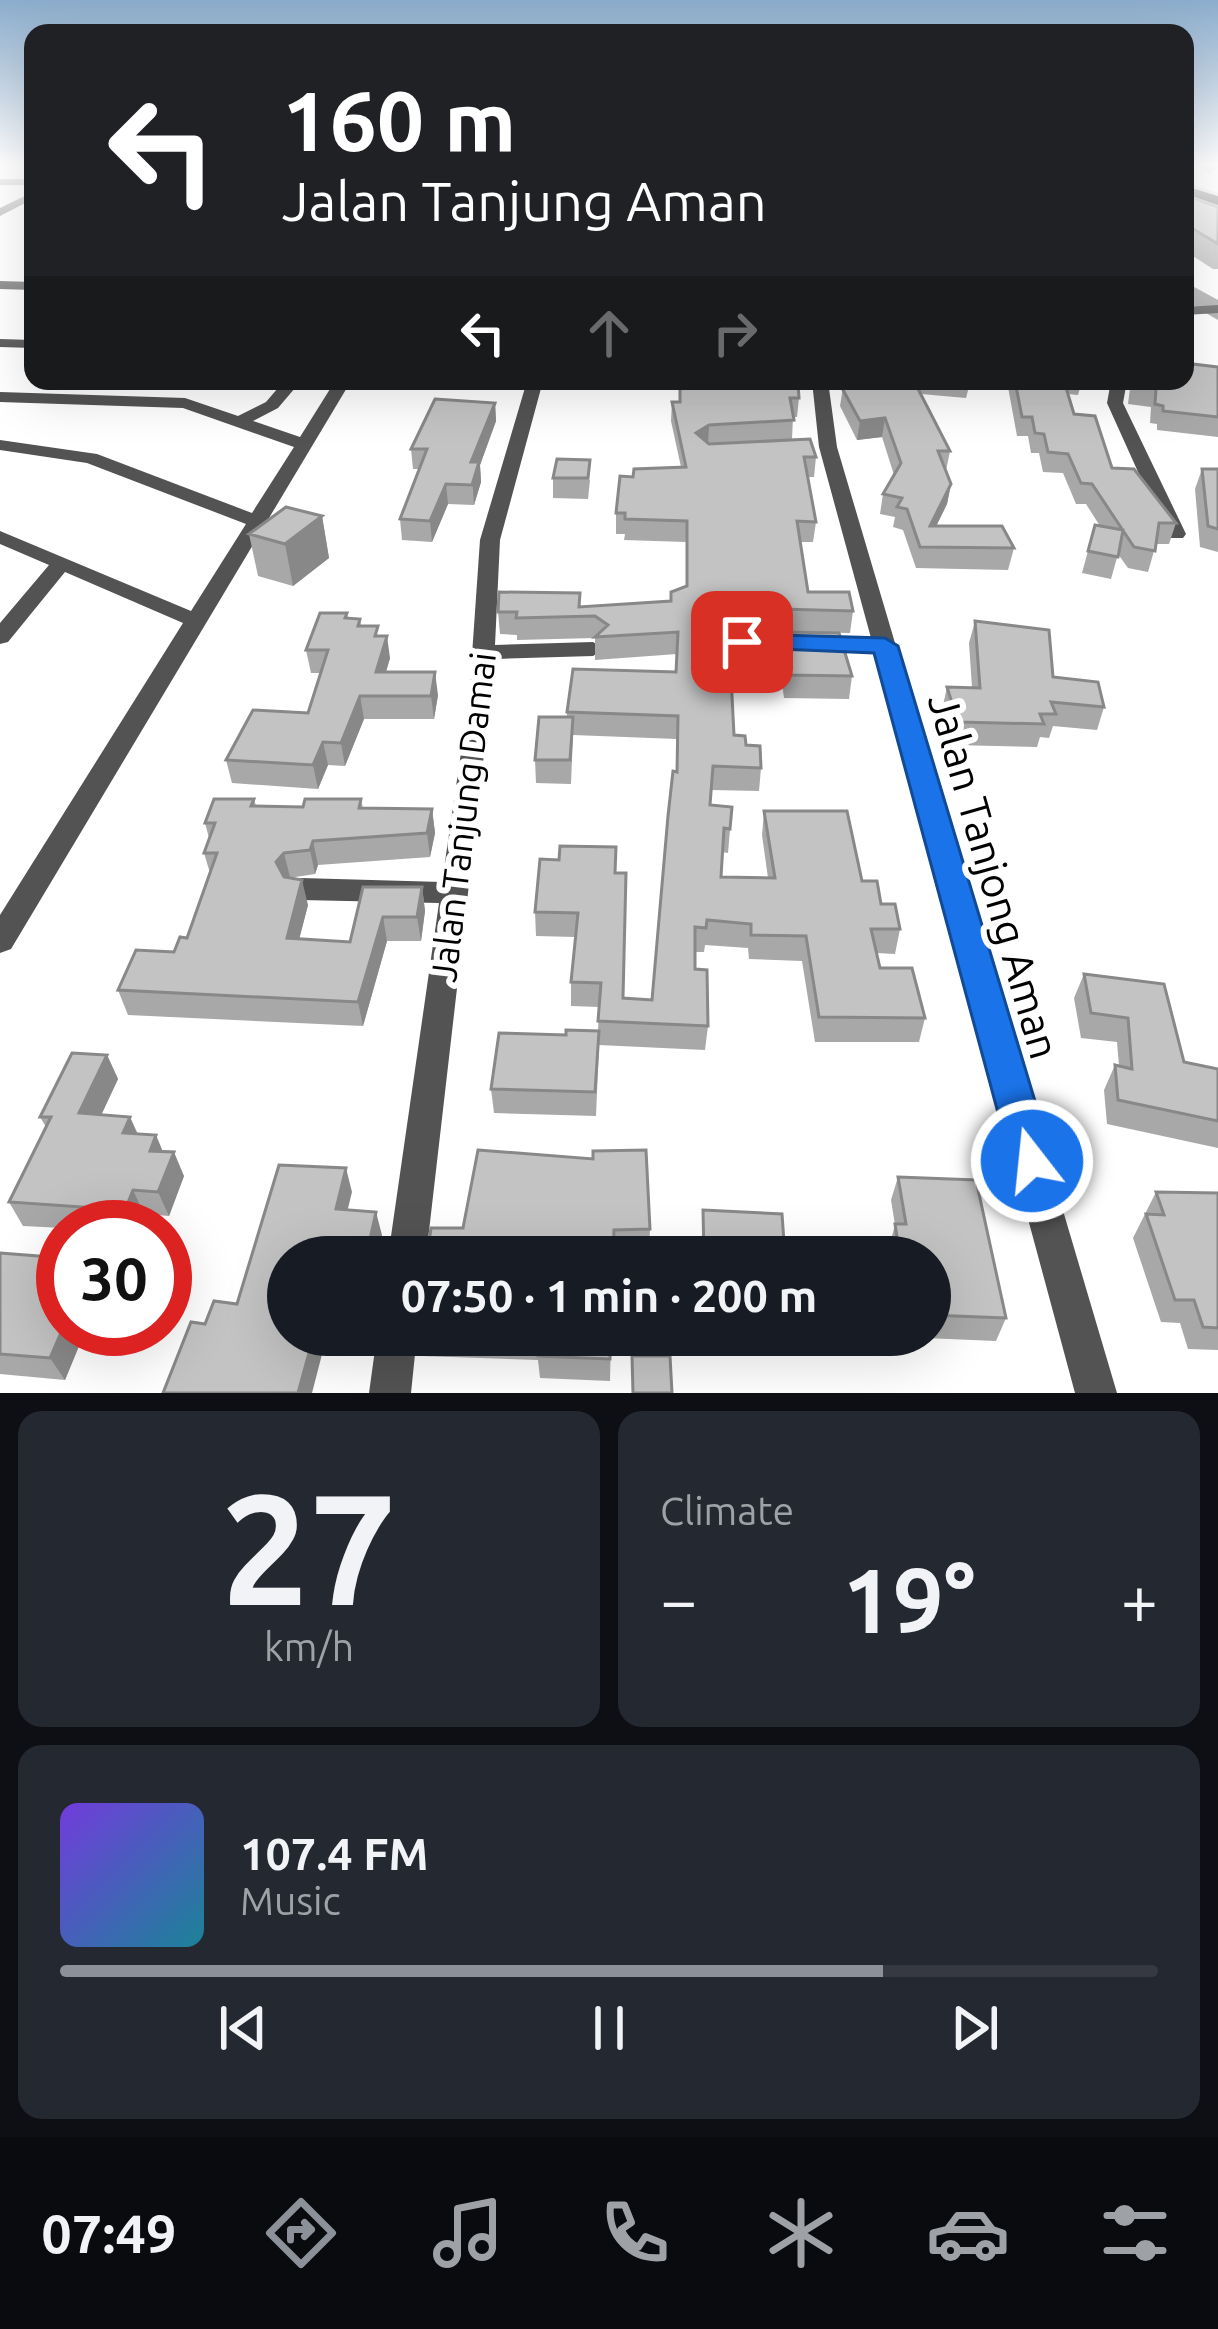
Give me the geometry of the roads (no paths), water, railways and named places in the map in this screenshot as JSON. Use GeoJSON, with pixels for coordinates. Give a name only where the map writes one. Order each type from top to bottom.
{"type":"FeatureCollection","features":[{"type":"Feature","properties":{"kind":"street"},"geometry":{"type":"LineString","coordinates":[[239,422],[272,405],[285,390]]}},
{"type":"Feature","properties":{"kind":"street"},"geometry":{"type":"LineString","coordinates":[[0,941],[338,390]]}},
{"type":"Feature","properties":{"kind":"street","name":"Jalan Tanjung Damai"},"geometry":{"type":"LineString","coordinates":[[410,1236],[483,652],[490,540],[532,390]]}},
{"type":"Feature","properties":{"kind":"street","name":"Jalan Tanjong Aman"},"geometry":{"type":"LineString","coordinates":[[816,390],[819,448],[885,646],[1096,1393]]}},
{"type":"Feature","properties":{"kind":"street"},"geometry":{"type":"LineString","coordinates":[[1118,390],[1115,403],[1176,534]]}},
{"type":"Feature","properties":{"kind":"street"},"geometry":{"type":"LineString","coordinates":[[0,397],[185,404],[305,446]]}},
{"type":"Feature","properties":{"kind":"street"},"geometry":{"type":"LineString","coordinates":[[0,412],[24,398]]}},
{"type":"Feature","properties":{"kind":"street"},"geometry":{"type":"LineString","coordinates":[[0,446],[91,458],[256,521]]}},
{"type":"Feature","properties":{"kind":"street"},"geometry":{"type":"LineString","coordinates":[[0,538],[196,621]]}},
{"type":"Feature","properties":{"kind":"street"},"geometry":{"type":"LineString","coordinates":[[0,637],[60,565]]}},
{"type":"Feature","properties":{"kind":"street"},"geometry":{"type":"LineString","coordinates":[[742,642],[885,646]]}},
{"type":"Feature","properties":{"kind":"street"},"geometry":{"type":"LineString","coordinates":[[483,652],[593,649]]}},
{"type":"Feature","properties":{"kind":"street"},"geometry":{"type":"LineString","coordinates":[[301,889],[455,893]]}},
{"type":"Feature","properties":{"kind":"street"},"geometry":{"type":"LineString","coordinates":[[390,1393],[394,1356]]}},
{"type":"Feature","properties":{"kind":"waterway"},"geometry":{"type":"LineString","coordinates":[[1194,296],[1218,312]]}}]}
